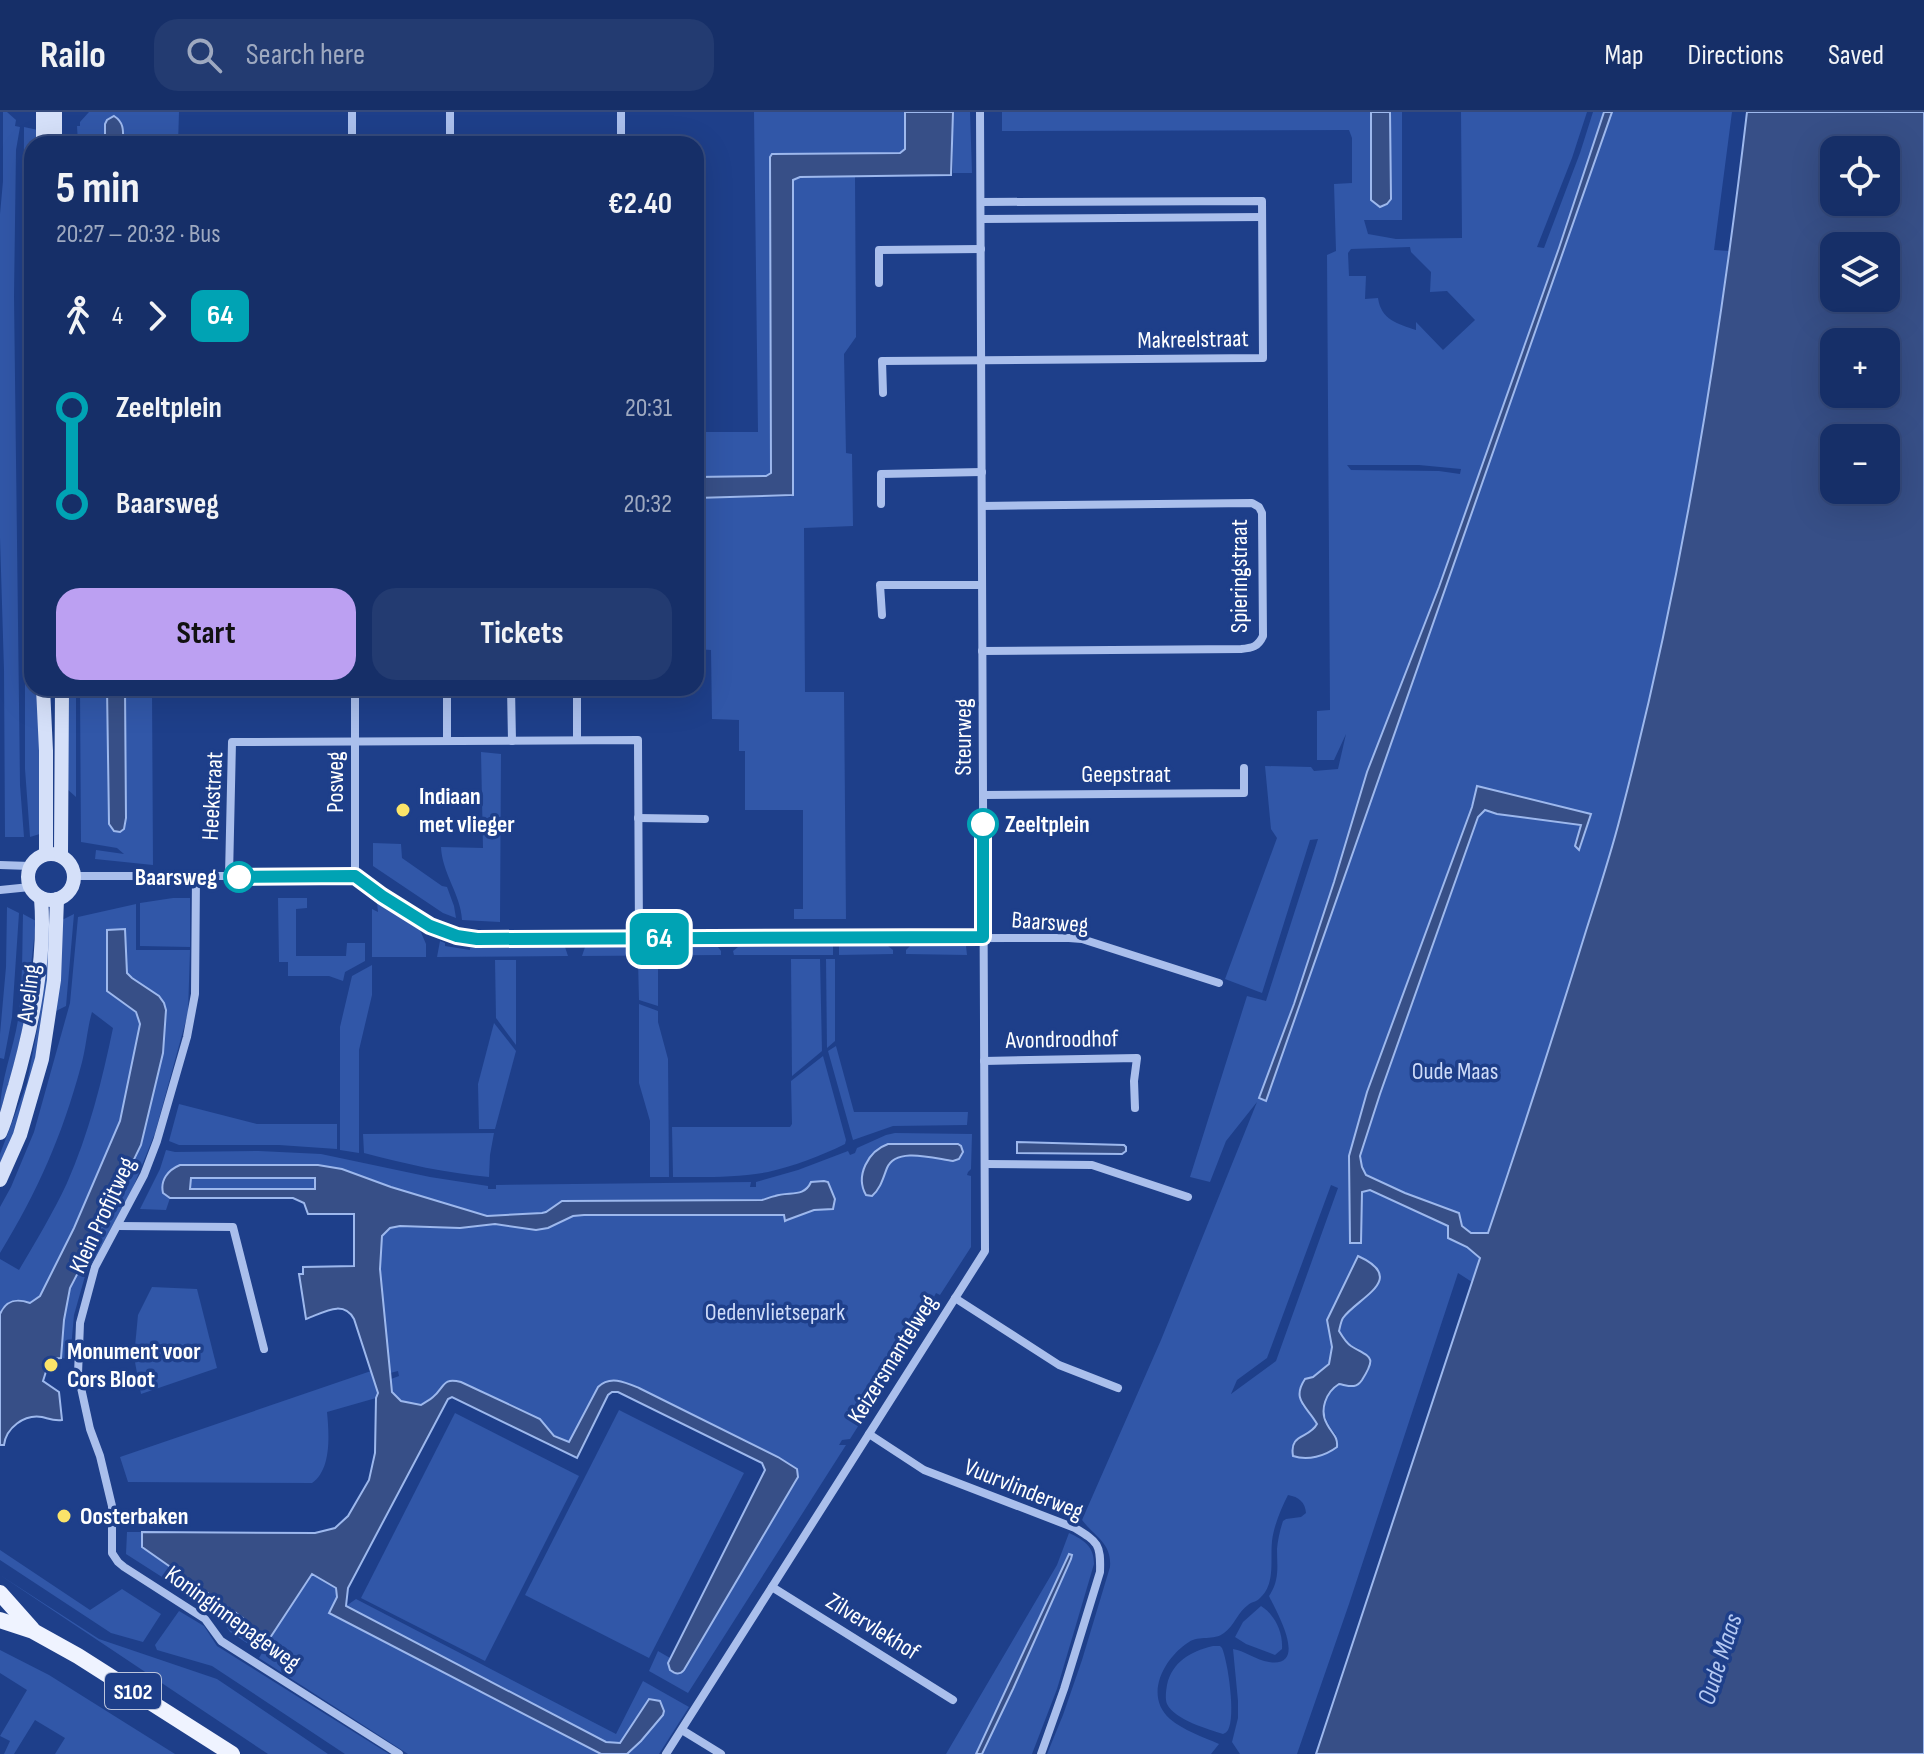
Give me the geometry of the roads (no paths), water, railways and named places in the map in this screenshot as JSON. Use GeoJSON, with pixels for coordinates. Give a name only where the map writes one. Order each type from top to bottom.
{"type":"FeatureCollection","features":[{"type":"Feature","properties":{"kind":"main road"},"geometry":{"type":"LineString","coordinates":[[43,112],[43,136]]}},
{"type":"Feature","properties":{"kind":"main road"},"geometry":{"type":"LineString","coordinates":[[55,112],[55,136]]}},
{"type":"Feature","properties":{"kind":"main road"},"geometry":{"type":"LineString","coordinates":[[43,696],[53,855]]}},
{"type":"Feature","properties":{"kind":"main road"},"geometry":{"type":"LineString","coordinates":[[53,855],[62,696]]}},
{"type":"Feature","properties":{"kind":"main road"},"geometry":{"type":"LineString","coordinates":[[53,855],[71,864],[74,876],[70,891],[49,900],[36,892],[28,874],[37,858],[53,855]]}},
{"type":"Feature","properties":{"kind":"main road","name":"Aveling"},"geometry":{"type":"LineString","coordinates":[[0,1133],[25,1052],[35,1003],[40,953],[36,892]]}},
{"type":"Feature","properties":{"kind":"main road","name":"Aveling"},"geometry":{"type":"LineString","coordinates":[[0,1180],[20,1135],[42,1059],[54,980],[57,899]]}},
{"type":"Feature","properties":{"kind":"main road","name":"S102"},"geometry":{"type":"LineString","coordinates":[[0,1593],[33,1631]]}},
{"type":"Feature","properties":{"kind":"main road","name":"S102"},"geometry":{"type":"LineString","coordinates":[[0,1620],[33,1631],[232,1754]]}},
{"type":"Feature","properties":{"kind":"street"},"geometry":{"type":"LineString","coordinates":[[352,112],[352,136]]}},
{"type":"Feature","properties":{"kind":"street"},"geometry":{"type":"LineString","coordinates":[[450,112],[450,136]]}},
{"type":"Feature","properties":{"kind":"street"},"geometry":{"type":"LineString","coordinates":[[621,112],[621,136]]}},
{"type":"Feature","properties":{"kind":"street","name":"Steurweg"},"geometry":{"type":"LineString","coordinates":[[980,112],[983,937]]}},
{"type":"Feature","properties":{"kind":"street","name":"Makreelstraat"},"geometry":{"type":"LineString","coordinates":[[981,202],[1262,201],[1263,358],[981,361]]}},
{"type":"Feature","properties":{"kind":"street"},"geometry":{"type":"LineString","coordinates":[[981,219],[1262,217]]}},
{"type":"Feature","properties":{"kind":"street"},"geometry":{"type":"LineString","coordinates":[[879,283],[879,250],[981,249]]}},
{"type":"Feature","properties":{"kind":"street"},"geometry":{"type":"LineString","coordinates":[[883,393],[882,361],[981,361]]}},
{"type":"Feature","properties":{"kind":"street"},"geometry":{"type":"LineString","coordinates":[[881,504],[881,474],[982,472]]}},
{"type":"Feature","properties":{"kind":"street","name":"Spieringstraat"},"geometry":{"type":"LineString","coordinates":[[982,506],[1252,503],[1259,507],[1263,523],[1263,636],[1259,645],[1241,649],[982,651]]}},
{"type":"Feature","properties":{"kind":"street"},"geometry":{"type":"LineString","coordinates":[[882,615],[880,585],[982,585]]}},
{"type":"Feature","properties":{"kind":"street","name":"Posweg"},"geometry":{"type":"LineString","coordinates":[[355,696],[355,876]]}},
{"type":"Feature","properties":{"kind":"street"},"geometry":{"type":"LineString","coordinates":[[447,696],[447,741]]}},
{"type":"Feature","properties":{"kind":"street"},"geometry":{"type":"LineString","coordinates":[[511,696],[512,741]]}},
{"type":"Feature","properties":{"kind":"street"},"geometry":{"type":"LineString","coordinates":[[577,696],[577,740]]}},
{"type":"Feature","properties":{"kind":"street"},"geometry":{"type":"LineString","coordinates":[[355,742],[638,740],[639,939]]}},
{"type":"Feature","properties":{"kind":"street","name":"Heekstraat"},"geometry":{"type":"LineString","coordinates":[[229,876],[232,742],[355,742]]}},
{"type":"Feature","properties":{"kind":"street","name":"Geepstraat"},"geometry":{"type":"LineString","coordinates":[[983,795],[1244,793],[1244,768]]}},
{"type":"Feature","properties":{"kind":"street"},"geometry":{"type":"LineString","coordinates":[[638,818],[705,819]]}},
{"type":"Feature","properties":{"kind":"street"},"geometry":{"type":"LineString","coordinates":[[0,865],[30,866]]}},
{"type":"Feature","properties":{"kind":"street"},"geometry":{"type":"LineString","coordinates":[[74,876],[355,876]]}},
{"type":"Feature","properties":{"kind":"street","name":"Klein Profijtweg"},"geometry":{"type":"LineString","coordinates":[[124,1567],[112,1553],[112,1506],[78,1374],[80,1323],[95,1267],[144,1175],[162,1127],[193,1013],[196,876]]}},
{"type":"Feature","properties":{"kind":"street","name":"Baarsweg"},"geometry":{"type":"LineString","coordinates":[[355,876],[430,926],[457,936],[494,940],[1082,939],[1219,983]]}},
{"type":"Feature","properties":{"kind":"street"},"geometry":{"type":"LineString","coordinates":[[0,890],[36,892]]}},
{"type":"Feature","properties":{"kind":"street","name":"Keizersmantelweg"},"geometry":{"type":"LineString","coordinates":[[666,1754],[985,1251],[983,937]]}},
{"type":"Feature","properties":{"kind":"street","name":"Avondroodhof"},"geometry":{"type":"LineString","coordinates":[[984,1061],[1137,1058],[1135,1108]]}},
{"type":"Feature","properties":{"kind":"street"},"geometry":{"type":"LineString","coordinates":[[985,1164],[1092,1165],[1188,1197]]}},
{"type":"Feature","properties":{"kind":"street"},"geometry":{"type":"LineString","coordinates":[[118,1226],[233,1227],[264,1349]]}},
{"type":"Feature","properties":{"kind":"street"},"geometry":{"type":"LineString","coordinates":[[955,1298],[1059,1365],[1118,1388]]}},
{"type":"Feature","properties":{"kind":"street","name":"Vuurvlinderweg"},"geometry":{"type":"LineString","coordinates":[[869,1434],[924,1470],[1075,1528],[1096,1540],[1101,1553],[1100,1572],[1041,1754]]}},
{"type":"Feature","properties":{"kind":"street","name":"Koninginnepageweg"},"geometry":{"type":"LineString","coordinates":[[124,1567],[205,1619],[221,1641],[399,1754]]}},
{"type":"Feature","properties":{"kind":"street","name":"Zilvervlekhof"},"geometry":{"type":"LineString","coordinates":[[772,1587],[953,1700]]}},
{"type":"Feature","properties":{"kind":"street"},"geometry":{"type":"LineString","coordinates":[[682,1730],[721,1754]]}},
{"type":"Feature","properties":{"kind":"water"},"geometry":{"type":"Polygon","coordinates":[[[905,112],[953,112],[951,175],[800,177],[793,180],[793,495],[704,498],[704,477],[766,476],[771,473],[770,157],[772,154],[900,153],[905,149],[905,112]]]}},
{"type":"Feature","properties":{"kind":"water"},"geometry":{"type":"Polygon","coordinates":[[[1371,112],[1390,112],[1391,199],[1380,207],[1371,200],[1371,112]]]}},
{"type":"Feature","properties":{"kind":"water"},"geometry":{"type":"Polygon","coordinates":[[[1604,112],[1612,112],[1266,1101],[1259,1098],[1294,1004],[1367,772],[1439,587],[1604,112]]]}},
{"type":"Feature","properties":{"kind":"water","name":"Oude Maas"},"geometry":{"type":"Polygon","coordinates":[[[1747,112],[1924,112],[1924,1754],[1316,1754],[1480,1258],[1467,1247],[1448,1238],[1448,1226],[1370,1190],[1362,1192],[1361,1243],[1350,1243],[1349,1156],[1367,1092],[1477,786],[1591,814],[1579,850],[1575,846],[1581,825],[1485,810],[1478,817],[1360,1156],[1366,1175],[1459,1213],[1462,1226],[1471,1233],[1488,1233],[1603,876],[1642,731],[1680,556],[1724,290],[1747,112]]]}},
{"type":"Feature","properties":{"kind":"water"},"geometry":{"type":"Polygon","coordinates":[[[114,116],[118,119],[123,136],[105,136],[107,120],[114,116]]]}},
{"type":"Feature","properties":{"kind":"water"},"geometry":{"type":"Polygon","coordinates":[[[107,696],[125,696],[126,818],[124,829],[120,832],[114,831],[109,824],[107,696]]]}},
{"type":"Feature","properties":{"kind":"water"},"geometry":{"type":"Polygon","coordinates":[[[125,929],[127,973],[159,996],[166,1010],[163,1053],[141,1145],[70,1288],[61,1358],[50,1359],[43,1381],[59,1392],[62,1420],[35,1417],[23,1420],[8,1433],[4,1445],[0,1445],[0,1314],[12,1301],[30,1303],[40,1296],[74,1228],[120,1121],[140,1024],[136,1012],[107,991],[107,930],[125,929]]]}},
{"type":"Feature","properties":{"kind":"water"},"geometry":{"type":"Polygon","coordinates":[[[1017,1142],[1124,1145],[1126,1151],[1122,1154],[1017,1153],[1017,1142]]]}},
{"type":"Feature","properties":{"kind":"water"},"geometry":{"type":"Polygon","coordinates":[[[888,1144],[958,1144],[963,1152],[959,1159],[953,1161],[899,1157],[887,1168],[875,1193],[866,1195],[862,1180],[865,1165],[875,1152],[888,1144]]]}},
{"type":"Feature","properties":{"kind":"water"},"geometry":{"type":"Polygon","coordinates":[[[318,1165],[342,1169],[487,1216],[542,1213],[562,1201],[762,1200],[800,1192],[811,1182],[828,1182],[835,1199],[833,1209],[814,1210],[785,1221],[784,1215],[584,1215],[536,1230],[495,1224],[460,1228],[400,1226],[390,1228],[382,1236],[380,1269],[392,1392],[401,1401],[421,1405],[447,1382],[461,1382],[540,1419],[554,1436],[569,1442],[598,1387],[608,1381],[618,1381],[639,1388],[797,1469],[798,1477],[684,1670],[676,1673],[670,1670],[668,1663],[765,1470],[762,1463],[618,1392],[608,1395],[577,1458],[452,1397],[448,1399],[348,1588],[346,1606],[606,1742],[620,1743],[649,1699],[660,1701],[663,1715],[627,1754],[601,1754],[329,1613],[337,1597],[336,1588],[312,1574],[266,1644],[256,1639],[243,1618],[142,1547],[142,1532],[315,1533],[335,1528],[348,1516],[369,1480],[375,1453],[378,1393],[354,1319],[349,1313],[338,1309],[306,1319],[299,1274],[303,1274],[303,1267],[354,1266],[354,1214],[308,1214],[304,1203],[293,1198],[170,1198],[163,1193],[163,1184],[166,1176],[176,1167],[318,1165]],[[191,1178],[190,1189],[315,1189],[315,1178],[191,1178]]]}},
{"type":"Feature","properties":{"kind":"water"},"geometry":{"type":"Polygon","coordinates":[[[1358,1256],[1373,1264],[1379,1273],[1379,1280],[1375,1288],[1343,1318],[1339,1331],[1349,1345],[1370,1358],[1369,1366],[1357,1385],[1339,1384],[1325,1402],[1325,1419],[1336,1438],[1337,1447],[1316,1457],[1293,1456],[1294,1443],[1317,1424],[1302,1403],[1301,1386],[1305,1379],[1313,1377],[1329,1364],[1332,1347],[1327,1320],[1358,1256]]]}},
{"type":"Feature","properties":{"kind":"water"},"geometry":{"type":"Polygon","coordinates":[[[1069,1554],[1072,1555],[1071,1559],[1013,1689],[982,1754],[976,1754],[1069,1554]]]}},
{"type":"Feature","properties":{"kind":"place","name":"Indiaan met vlieger"},"geometry":{"type":"Point","coordinates":[403,810]}},
{"type":"Feature","properties":{"kind":"place","name":"Zeeltplein"},"geometry":{"type":"Point","coordinates":[983,824]}},
{"type":"Feature","properties":{"kind":"place","name":"Baarsweg"},"geometry":{"type":"Point","coordinates":[239,877]}},
{"type":"Feature","properties":{"kind":"place","name":"Monument voor Cors Bloot"},"geometry":{"type":"Point","coordinates":[51,1365]}},
{"type":"Feature","properties":{"kind":"place","name":"Oosterbaken"},"geometry":{"type":"Point","coordinates":[64,1516]}},
{"type":"Feature","properties":{"kind":"park label","name":"Oedenvlietsepark"},"geometry":{"type":"Point","coordinates":[775,1312]}}]}
